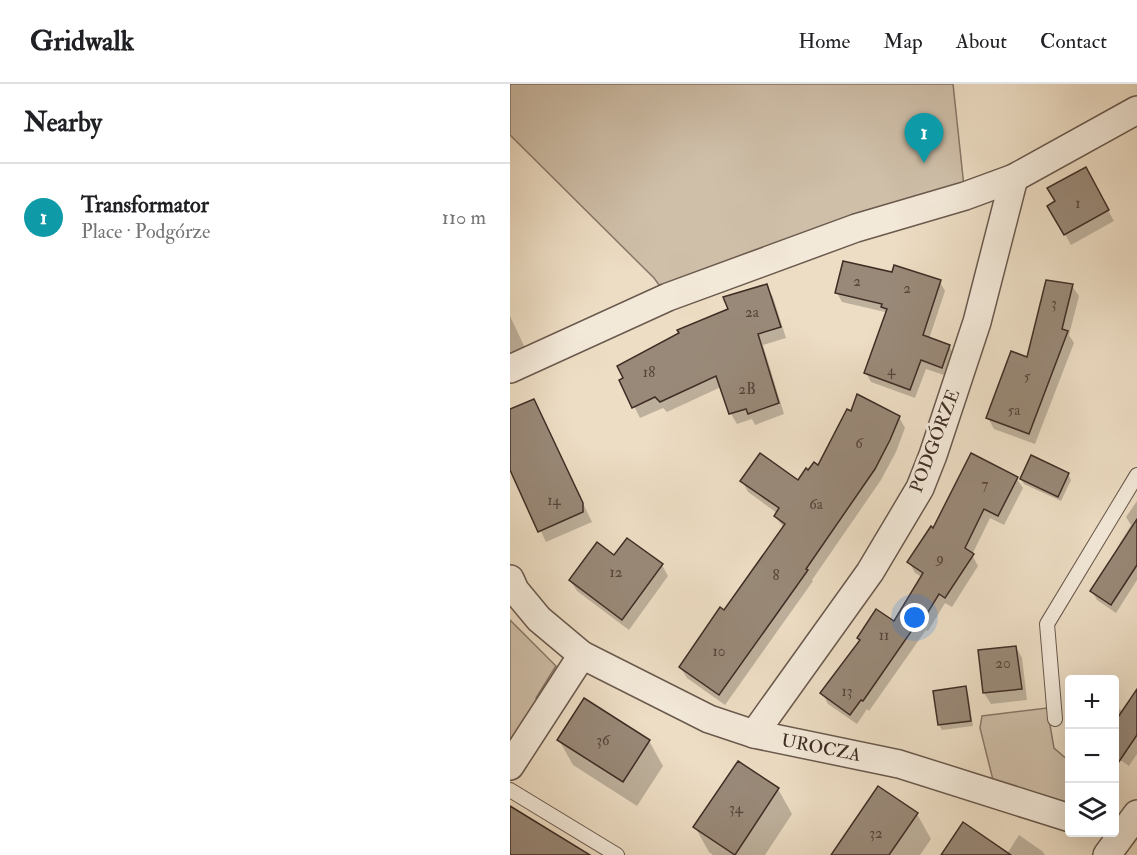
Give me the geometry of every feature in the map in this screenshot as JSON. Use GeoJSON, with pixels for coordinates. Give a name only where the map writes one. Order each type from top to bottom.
{"type":"FeatureCollection","features":[{"type":"Feature","properties":{"kind":"street"},"geometry":{"type":"LineString","coordinates":[[510,369],[668,297],[856,228],[965,196],[1014,178],[1137,110]]}},
{"type":"Feature","properties":{"kind":"street","name":"PODGÓRZE"},"geometry":{"type":"LineString","coordinates":[[754,734],[870,572],[920,488],[976,322],[1014,178]]}},
{"type":"Feature","properties":{"kind":"street"},"geometry":{"type":"LineString","coordinates":[[510,579],[539,619],[582,655],[510,766]]}},
{"type":"Feature","properties":{"kind":"street","name":"UROCZA"},"geometry":{"type":"LineString","coordinates":[[582,655],[709,719],[754,734],[899,764],[1065,816]]}},
{"type":"Feature","properties":{"kind":"lane"},"geometry":{"type":"LineString","coordinates":[[1055,719],[1047,624],[1137,475]]}},
{"type":"Feature","properties":{"kind":"lane"},"geometry":{"type":"LineString","coordinates":[[510,790],[616,855]]}},
{"type":"Feature","properties":{"kind":"shaded area"},"geometry":{"type":"Polygon","coordinates":[[[510,84],[953,84],[965,196],[668,297],[654,278],[510,135],[510,84]]]}},
{"type":"Feature","properties":{"kind":"shaded area"},"geometry":{"type":"Polygon","coordinates":[[[510,620],[556,666],[536,698],[548,707],[510,766],[510,620]]]}},
{"type":"Feature","properties":{"kind":"shaded area"},"geometry":{"type":"Polygon","coordinates":[[[1047,708],[1054,748],[1065,758],[1065,804],[993,780],[980,728],[982,716],[1047,708]]]}},
{"type":"Feature","properties":{"kind":"building"},"geometry":{"type":"Polygon","coordinates":[[[1086,167],[1109,210],[1064,235],[1047,206],[1055,201],[1047,188],[1086,167]]]}},
{"type":"Feature","properties":{"kind":"building"},"geometry":{"type":"Polygon","coordinates":[[[843,261],[892,272],[894,265],[941,280],[923,335],[950,345],[942,368],[921,360],[910,390],[864,373],[887,309],[881,307],[882,304],[835,293],[843,261]]]}},
{"type":"Feature","properties":{"kind":"building"},"geometry":{"type":"Polygon","coordinates":[[[1046,280],[1073,284],[1062,329],[1068,331],[1029,434],[986,418],[1011,351],[1027,357],[1046,280]]]}},
{"type":"Feature","properties":{"kind":"building"},"geometry":{"type":"Polygon","coordinates":[[[767,284],[781,327],[758,334],[779,403],[748,414],[746,409],[729,414],[716,376],[660,402],[655,397],[632,408],[619,380],[623,378],[617,366],[679,333],[677,330],[728,309],[723,297],[767,284]]]}},
{"type":"Feature","properties":{"kind":"building"},"geometry":{"type":"Polygon","coordinates":[[[857,394],[900,416],[890,440],[875,469],[806,569],[808,570],[719,695],[679,667],[720,607],[724,610],[785,524],[774,516],[779,508],[740,481],[760,453],[798,480],[806,468],[808,470],[814,462],[818,465],[847,409],[851,411],[857,394]]]}},
{"type":"Feature","properties":{"kind":"building"},"geometry":{"type":"Polygon","coordinates":[[[534,399],[583,503],[583,512],[538,532],[510,470],[510,409],[534,399]]]}},
{"type":"Feature","properties":{"kind":"building"},"geometry":{"type":"Polygon","coordinates":[[[971,453],[1018,477],[998,516],[984,509],[965,548],[974,554],[945,598],[939,594],[922,622],[919,620],[863,701],[861,700],[850,715],[820,693],[860,640],[857,638],[876,609],[894,621],[923,573],[907,562],[931,526],[933,528],[971,453]]]}},
{"type":"Feature","properties":{"kind":"building"},"geometry":{"type":"Polygon","coordinates":[[[1031,455],[1069,473],[1058,497],[1020,479],[1031,455]]]}},
{"type":"Feature","properties":{"kind":"building"},"geometry":{"type":"Polygon","coordinates":[[[1137,519],[1137,565],[1111,605],[1090,591],[1137,519]]]}},
{"type":"Feature","properties":{"kind":"building"},"geometry":{"type":"Polygon","coordinates":[[[627,538],[663,564],[622,620],[569,580],[597,542],[614,555],[627,538]]]}},
{"type":"Feature","properties":{"kind":"building"},"geometry":{"type":"Polygon","coordinates":[[[1016,646],[1022,689],[983,693],[978,650],[1016,646]]]}},
{"type":"Feature","properties":{"kind":"building"},"geometry":{"type":"Polygon","coordinates":[[[966,686],[971,721],[938,725],[933,691],[966,686]]]}},
{"type":"Feature","properties":{"kind":"building"},"geometry":{"type":"Polygon","coordinates":[[[1137,689],[1137,735],[1119,762],[1119,729],[1119,716],[1137,689]]]}},
{"type":"Feature","properties":{"kind":"building"},"geometry":{"type":"Polygon","coordinates":[[[584,698],[650,740],[623,782],[557,740],[584,698]]]}},
{"type":"Feature","properties":{"kind":"building"},"geometry":{"type":"Polygon","coordinates":[[[738,761],[779,788],[735,855],[693,827],[738,761]]]}},
{"type":"Feature","properties":{"kind":"building"},"geometry":{"type":"Polygon","coordinates":[[[878,786],[918,813],[889,855],[831,855],[878,786]]]}},
{"type":"Feature","properties":{"kind":"building"},"geometry":{"type":"Polygon","coordinates":[[[510,806],[590,855],[510,855],[510,806]]]}},
{"type":"Feature","properties":{"kind":"building"},"geometry":{"type":"Polygon","coordinates":[[[963,822],[1011,855],[941,855],[963,822]]]}},
{"type":"Feature","properties":{"kind":"place","name":"Transformator"},"geometry":{"type":"Point","coordinates":[924,163]}}]}
